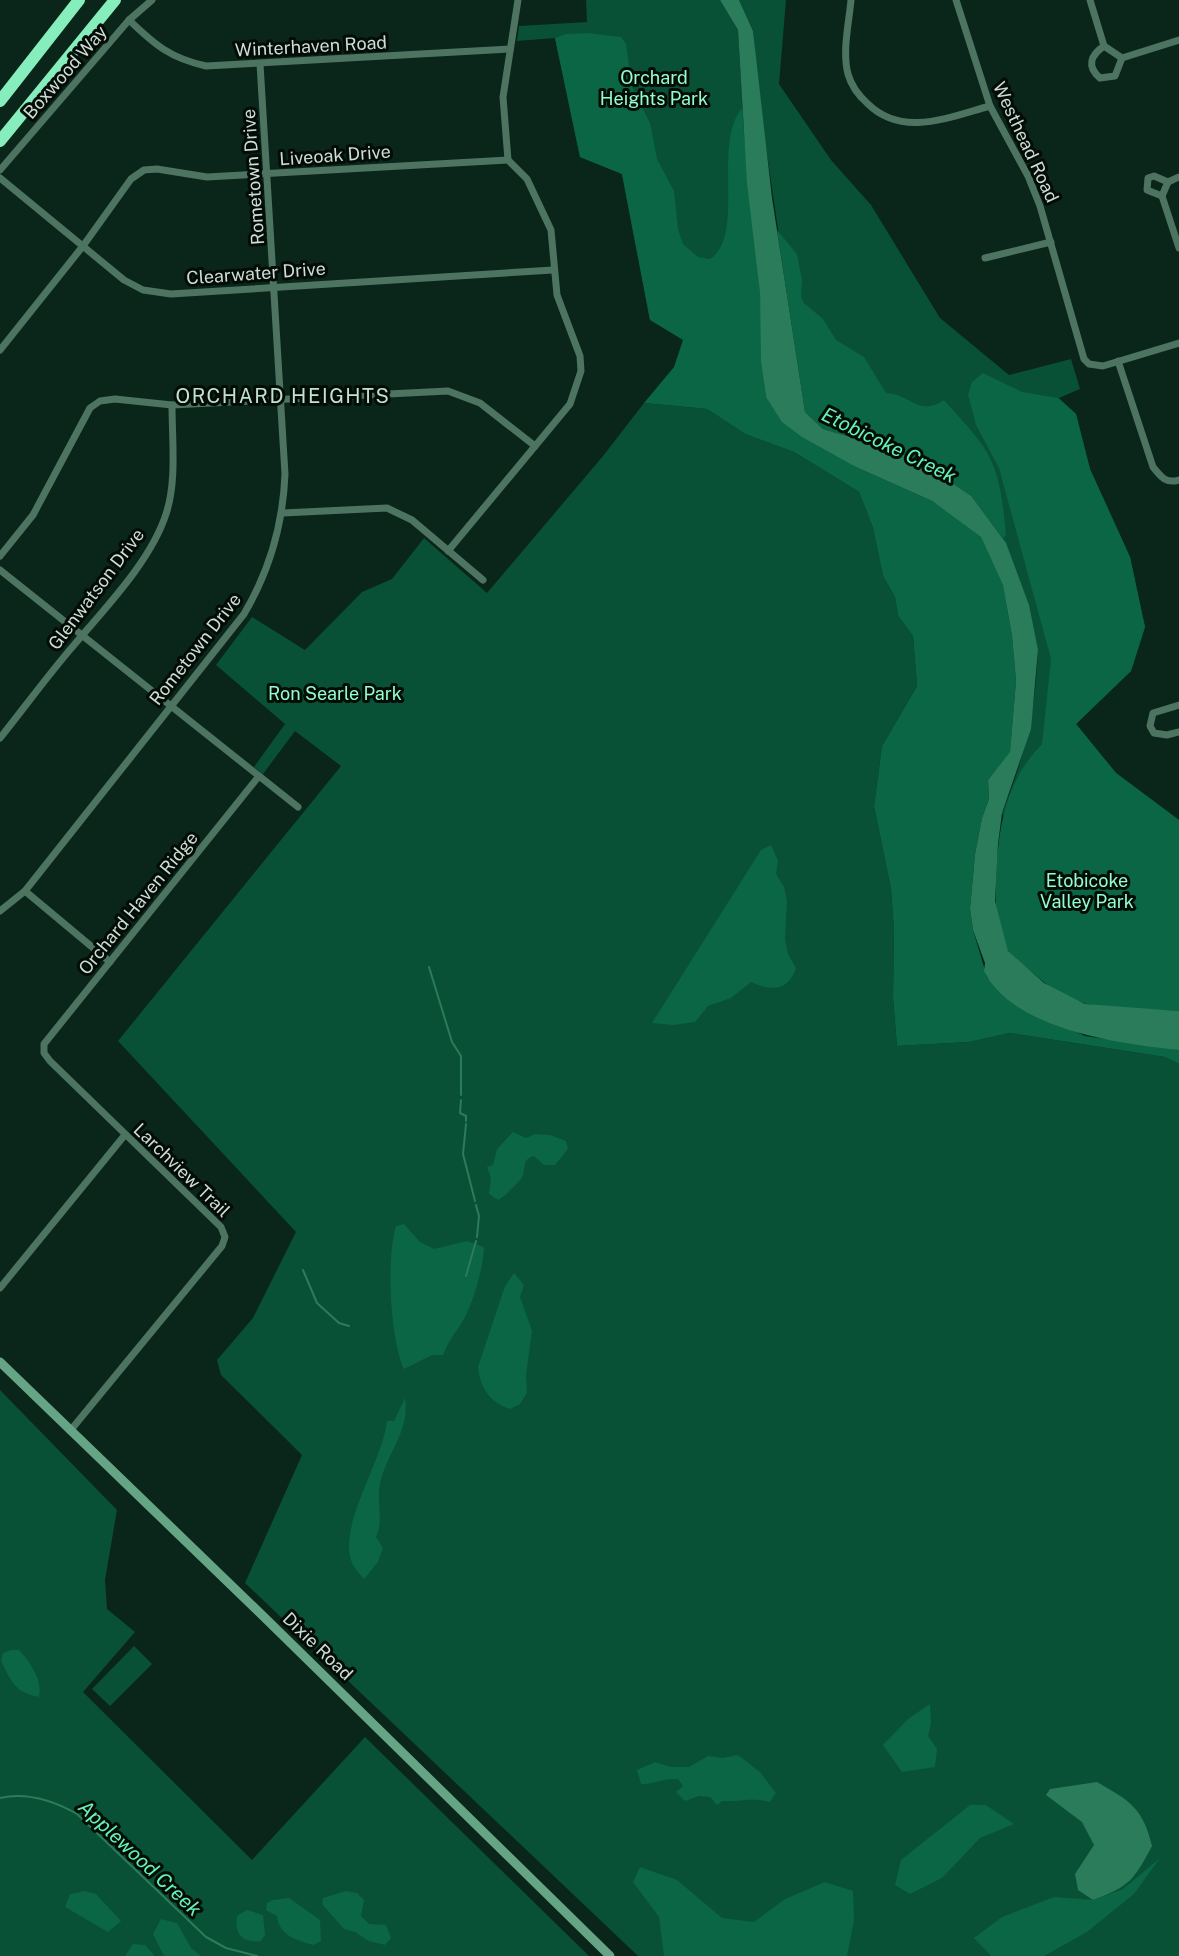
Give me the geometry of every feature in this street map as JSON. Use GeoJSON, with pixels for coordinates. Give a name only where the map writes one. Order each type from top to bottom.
{"type":"FeatureCollection","features":[{"type":"Feature","properties":{"kind":"highway"},"geometry":{"type":"LineString","coordinates":[[0,101],[79,0]]}},
{"type":"Feature","properties":{"kind":"highway"},"geometry":{"type":"LineString","coordinates":[[0,141],[116,0]]}},
{"type":"Feature","properties":{"kind":"main road","name":"Dixie Road"},"geometry":{"type":"LineString","coordinates":[[0,1362],[280,1632],[610,1956]]}},
{"type":"Feature","properties":{"kind":"street","name":"Boxwood Way"},"geometry":{"type":"LineString","coordinates":[[0,170],[129,20],[152,0]]}},
{"type":"Feature","properties":{"kind":"street"},"geometry":{"type":"LineString","coordinates":[[447,551],[570,404],[581,371],[580,356],[560,303],[553,270],[554,247],[546,216],[527,179],[508,159],[503,97],[518,0]]}},
{"type":"Feature","properties":{"kind":"street"},"geometry":{"type":"LineString","coordinates":[[851,0],[848,73],[861,97],[875,111],[894,120],[921,124],[990,106]]}},
{"type":"Feature","properties":{"kind":"street","name":"Westhead Road"},"geometry":{"type":"LineString","coordinates":[[956,0],[990,106],[1028,176],[1051,242],[1081,351],[1089,364],[1102,366],[1118,361]]}},
{"type":"Feature","properties":{"kind":"street"},"geometry":{"type":"LineString","coordinates":[[1090,0],[1104,45],[1122,58],[1179,40]]}},
{"type":"Feature","properties":{"kind":"street","name":"Winterhaven Road"},"geometry":{"type":"LineString","coordinates":[[129,20],[158,48],[180,60],[206,66],[510,49]]}},
{"type":"Feature","properties":{"kind":"street"},"geometry":{"type":"LineString","coordinates":[[1104,45],[1094,53],[1090,62],[1093,72],[1100,78],[1115,76],[1122,58]]}},
{"type":"Feature","properties":{"kind":"street","name":"Rometown Drive"},"geometry":{"type":"LineString","coordinates":[[0,911],[25,891],[244,614],[267,568],[283,513],[285,474],[269,174],[260,64]]}},
{"type":"Feature","properties":{"kind":"street","name":"Liveoak Drive"},"geometry":{"type":"LineString","coordinates":[[0,350],[83,246],[131,179],[140,172],[157,169],[207,177],[508,159]]}},
{"type":"Feature","properties":{"kind":"street"},"geometry":{"type":"LineString","coordinates":[[1162,196],[1147,190],[1148,178],[1154,176],[1168,182]]}},
{"type":"Feature","properties":{"kind":"street","name":"Clearwater Drive"},"geometry":{"type":"LineString","coordinates":[[0,177],[124,280],[151,292],[171,294],[553,270]]}},
{"type":"Feature","properties":{"kind":"street"},"geometry":{"type":"LineString","coordinates":[[1179,177],[1168,182],[1162,196],[1179,248]]}},
{"type":"Feature","properties":{"kind":"street"},"geometry":{"type":"LineString","coordinates":[[985,258],[1051,242]]}},
{"type":"Feature","properties":{"kind":"street"},"geometry":{"type":"LineString","coordinates":[[1179,343],[1118,361],[1153,467],[1162,479],[1171,482],[1179,480]]}},
{"type":"Feature","properties":{"kind":"street"},"geometry":{"type":"LineString","coordinates":[[0,556],[33,515],[90,408],[100,401],[114,399],[172,405],[424,391],[448,392],[480,403],[535,446]]}},
{"type":"Feature","properties":{"kind":"street","name":"Glenwatson Drive"},"geometry":{"type":"LineString","coordinates":[[0,738],[147,552],[166,514],[172,478],[172,405]]}},
{"type":"Feature","properties":{"kind":"street"},"geometry":{"type":"LineString","coordinates":[[283,513],[387,508],[412,520],[483,580]]}},
{"type":"Feature","properties":{"kind":"street"},"geometry":{"type":"LineString","coordinates":[[0,570],[169,707],[298,807]]}},
{"type":"Feature","properties":{"kind":"street"},"geometry":{"type":"LineString","coordinates":[[1179,705],[1153,713],[1150,726],[1154,734],[1167,735],[1179,732]]}},
{"type":"Feature","properties":{"kind":"street","name":"Orchard Haven Ridge"},"geometry":{"type":"LineString","coordinates":[[44,1050],[48,1037],[59,1027],[258,776]]}},
{"type":"Feature","properties":{"kind":"street"},"geometry":{"type":"LineString","coordinates":[[25,891],[110,963]]}},
{"type":"Feature","properties":{"kind":"street","name":"Larchview Trail"},"geometry":{"type":"LineString","coordinates":[[44,1050],[50,1061],[124,1136],[222,1227],[225,1239],[70,1431]]}},
{"type":"Feature","properties":{"kind":"street"},"geometry":{"type":"LineString","coordinates":[[0,1288],[124,1136]]}},
{"type":"Feature","properties":{"kind":"green space","name":"Orchard Heights Park"},"geometry":{"type":"Polygon","coordinates":[[[586,0],[720,0],[738,30],[747,183],[760,293],[650,320],[622,174],[580,157],[555,38],[517,41],[519,26],[587,22],[586,0]]]}},
{"type":"Feature","properties":{"kind":"green space","name":"Etobicoke Valley Park"},"geometry":{"type":"Polygon","coordinates":[[[739,0],[786,0],[779,84],[831,160],[871,205],[940,318],[1009,375],[1071,359],[1080,389],[1059,398],[1076,414],[1090,469],[1130,557],[1145,627],[1131,671],[1076,724],[1116,773],[1179,820],[1179,1011],[1085,1004],[1002,813],[1028,733],[1038,650],[787,291],[760,106],[753,31],[739,0]]]}},
{"type":"Feature","properties":{"kind":"green space"},"geometry":{"type":"Polygon","coordinates":[[[588,33],[621,37],[626,44],[632,87],[650,123],[657,159],[674,191],[678,229],[683,244],[698,257],[710,259],[720,247],[726,230],[729,143],[733,124],[742,108],[760,292],[766,397],[856,467],[932,501],[981,537],[1003,585],[1012,636],[1016,681],[1010,753],[988,780],[989,799],[982,818],[975,854],[970,909],[973,930],[987,977],[1062,1025],[1085,1036],[1179,1050],[1179,1064],[1165,1057],[1010,1033],[969,1042],[897,1046],[893,998],[894,931],[891,889],[874,806],[882,746],[917,686],[913,636],[898,616],[895,597],[883,576],[873,528],[859,492],[794,452],[745,434],[707,409],[644,403],[674,367],[683,340],[650,320],[622,174],[580,157],[555,38],[566,34],[588,33]]]}},
{"type":"Feature","properties":{"kind":"green space"},"geometry":{"type":"Polygon","coordinates":[[[777,230],[797,254],[802,280],[801,297],[804,303],[823,319],[836,340],[864,357],[886,393],[895,394],[921,406],[935,405],[944,400],[979,440],[989,456],[997,478],[1006,535],[1003,538],[971,497],[932,470],[895,450],[823,429],[805,412],[777,230]]]}},
{"type":"Feature","properties":{"kind":"green space"},"geometry":{"type":"Polygon","coordinates":[[[983,373],[1022,392],[1058,398],[1076,414],[1090,469],[1130,557],[1145,627],[1131,671],[1076,724],[1116,773],[1179,820],[1179,1011],[1105,1007],[1084,1003],[1063,995],[1014,958],[1003,943],[999,932],[996,894],[1001,826],[1009,797],[1022,769],[1042,744],[1051,659],[999,468],[976,425],[968,395],[972,382],[983,373]]]}},
{"type":"Feature","properties":{"kind":"green space","name":"Ron Searle Park"},"geometry":{"type":"Polygon","coordinates":[[[644,403],[707,409],[745,434],[794,452],[859,492],[873,528],[883,576],[895,597],[898,616],[913,636],[917,686],[882,746],[874,806],[891,889],[894,931],[893,998],[897,1046],[969,1042],[1010,1033],[1165,1057],[1179,1064],[1179,1956],[638,1956],[245,1583],[302,1455],[221,1375],[217,1360],[253,1318],[296,1232],[118,1041],[341,766],[295,731],[263,774],[254,767],[285,724],[216,665],[252,617],[305,650],[362,592],[392,579],[424,538],[487,593],[603,456],[644,403]]]}},
{"type":"Feature","properties":{"kind":"green space"},"geometry":{"type":"Polygon","coordinates":[[[771,845],[778,861],[776,874],[784,887],[787,900],[785,939],[788,954],[796,968],[793,976],[784,985],[772,988],[751,982],[731,998],[708,1006],[695,1022],[673,1025],[652,1023],[761,850],[771,845]]]}},
{"type":"Feature","properties":{"kind":"green space"},"geometry":{"type":"Polygon","coordinates":[[[513,1132],[526,1138],[535,1134],[550,1135],[566,1141],[568,1149],[555,1165],[544,1165],[534,1156],[529,1158],[522,1177],[498,1200],[489,1194],[491,1178],[487,1167],[493,1165],[497,1149],[513,1132]]]}},
{"type":"Feature","properties":{"kind":"green space"},"geometry":{"type":"Polygon","coordinates":[[[404,1224],[420,1242],[434,1249],[467,1241],[484,1247],[484,1255],[471,1304],[443,1355],[432,1355],[404,1369],[395,1338],[390,1278],[396,1226],[404,1224]]]}},
{"type":"Feature","properties":{"kind":"green space"},"geometry":{"type":"Polygon","coordinates":[[[514,1273],[524,1285],[520,1297],[532,1331],[526,1375],[527,1393],[520,1404],[510,1409],[487,1393],[478,1367],[505,1286],[514,1273]]]}},
{"type":"Feature","properties":{"kind":"green space"},"geometry":{"type":"Polygon","coordinates":[[[0,1390],[117,1510],[105,1580],[107,1609],[135,1632],[83,1692],[252,1860],[365,1737],[589,1956],[0,1956],[0,1390]]]}},
{"type":"Feature","properties":{"kind":"green space"},"geometry":{"type":"Polygon","coordinates":[[[405,1398],[404,1423],[385,1467],[379,1491],[380,1520],[376,1537],[383,1548],[378,1562],[364,1579],[351,1560],[349,1545],[351,1529],[384,1437],[387,1421],[394,1421],[405,1398]]]}},
{"type":"Feature","properties":{"kind":"green space"},"geometry":{"type":"Polygon","coordinates":[[[134,1646],[152,1664],[110,1706],[92,1689],[134,1646]]]}},
{"type":"Feature","properties":{"kind":"green space"},"geometry":{"type":"Polygon","coordinates":[[[19,1650],[31,1666],[39,1684],[39,1697],[19,1689],[11,1680],[1,1661],[3,1653],[19,1650]]]}},
{"type":"Feature","properties":{"kind":"green space"},"geometry":{"type":"Polygon","coordinates":[[[930,1704],[931,1724],[928,1736],[937,1749],[935,1767],[902,1772],[883,1745],[908,1719],[930,1704]]]}},
{"type":"Feature","properties":{"kind":"green space"},"geometry":{"type":"Polygon","coordinates":[[[738,1755],[760,1772],[776,1793],[770,1802],[722,1801],[717,1805],[710,1797],[699,1796],[685,1801],[676,1792],[683,1786],[678,1779],[641,1784],[637,1770],[655,1762],[671,1767],[689,1767],[708,1756],[723,1758],[738,1755]]]}},
{"type":"Feature","properties":{"kind":"green space"},"geometry":{"type":"Polygon","coordinates":[[[970,1805],[986,1805],[1014,1824],[980,1838],[942,1878],[910,1894],[895,1885],[901,1860],[970,1805]]]}},
{"type":"Feature","properties":{"kind":"green space"},"geometry":{"type":"Polygon","coordinates":[[[1160,1858],[1134,1894],[1087,1932],[1044,1956],[991,1956],[974,1938],[1002,1917],[1054,1897],[1093,1900],[1123,1889],[1160,1858]]]}},
{"type":"Feature","properties":{"kind":"green space"},"geometry":{"type":"Polygon","coordinates":[[[640,1867],[677,1880],[722,1918],[754,1922],[785,1899],[825,1882],[853,1891],[854,1920],[847,1956],[664,1956],[659,1917],[633,1882],[640,1867]]]}},
{"type":"Feature","properties":{"kind":"green space"},"geometry":{"type":"Polygon","coordinates":[[[85,1891],[96,1894],[121,1921],[108,1932],[65,1907],[70,1894],[85,1891]]]}},
{"type":"Feature","properties":{"kind":"green space"},"geometry":{"type":"Polygon","coordinates":[[[346,1891],[357,1893],[364,1900],[361,1916],[369,1924],[386,1925],[391,1938],[385,1945],[369,1941],[355,1932],[344,1929],[322,1904],[323,1898],[346,1891]]]}},
{"type":"Feature","properties":{"kind":"green space"},"geometry":{"type":"Polygon","coordinates":[[[289,1898],[320,1920],[321,1941],[313,1945],[290,1936],[281,1928],[277,1916],[266,1910],[267,1903],[289,1898]]]}},
{"type":"Feature","properties":{"kind":"green space"},"geometry":{"type":"Polygon","coordinates":[[[247,1910],[263,1915],[265,1935],[261,1941],[249,1941],[239,1933],[236,1923],[237,1916],[247,1910]]]}},
{"type":"Feature","properties":{"kind":"green space"},"geometry":{"type":"Polygon","coordinates":[[[161,1919],[177,1923],[191,1948],[201,1956],[164,1956],[153,1934],[161,1919]]]}},
{"type":"Feature","properties":{"kind":"green space"},"geometry":{"type":"Polygon","coordinates":[[[133,1944],[145,1945],[155,1956],[125,1956],[133,1944]]]}},
{"type":"Feature","properties":{"kind":"shaded area","name":"Etobicoke Creek"},"geometry":{"type":"Polygon","coordinates":[[[720,0],[739,0],[753,31],[772,198],[805,412],[823,429],[895,450],[932,470],[971,496],[1006,543],[1029,605],[1038,650],[1031,729],[1002,813],[998,844],[995,901],[1008,951],[1044,983],[1085,1004],[1179,1011],[1179,1050],[1099,1038],[1043,1020],[1019,1007],[998,991],[984,971],[985,963],[973,930],[970,909],[975,854],[982,818],[989,799],[988,780],[1010,752],[1016,681],[1012,636],[1003,585],[981,537],[932,501],[856,467],[802,437],[782,422],[766,397],[761,360],[760,293],[747,183],[738,30],[720,0]]]}},
{"type":"Feature","properties":{"kind":"shaded area"},"geometry":{"type":"Polygon","coordinates":[[[1097,1782],[1134,1807],[1144,1823],[1152,1846],[1129,1881],[1115,1891],[1093,1900],[1078,1890],[1075,1874],[1094,1845],[1082,1822],[1046,1795],[1050,1789],[1097,1782]]]}},
{"type":"Feature","properties":{"kind":"waterway"},"geometry":{"type":"LineString","coordinates":[[429,967],[452,1042],[461,1056],[461,1095]]}},
{"type":"Feature","properties":{"kind":"waterway"},"geometry":{"type":"LineString","coordinates":[[461,1100],[460,1113],[466,1116],[466,1121]]}},
{"type":"Feature","properties":{"kind":"waterway"},"geometry":{"type":"LineString","coordinates":[[466,1124],[463,1154],[475,1201]]}},
{"type":"Feature","properties":{"kind":"waterway"},"geometry":{"type":"LineString","coordinates":[[476,1205],[479,1216],[477,1237]]}},
{"type":"Feature","properties":{"kind":"waterway"},"geometry":{"type":"LineString","coordinates":[[466,1276],[476,1241]]}},
{"type":"Feature","properties":{"kind":"waterway"},"geometry":{"type":"LineString","coordinates":[[303,1270],[317,1303],[339,1323],[349,1326]]}},
{"type":"Feature","properties":{"kind":"waterway","name":"Applewood Creek"},"geometry":{"type":"LineString","coordinates":[[0,1798],[20,1796],[40,1799],[77,1814],[206,1937],[226,1948],[257,1956]]}},
{"type":"Feature","properties":{"kind":"district","name":"ORCHARD HEIGHTS"},"geometry":{"type":"Point","coordinates":[283,396]}}]}
